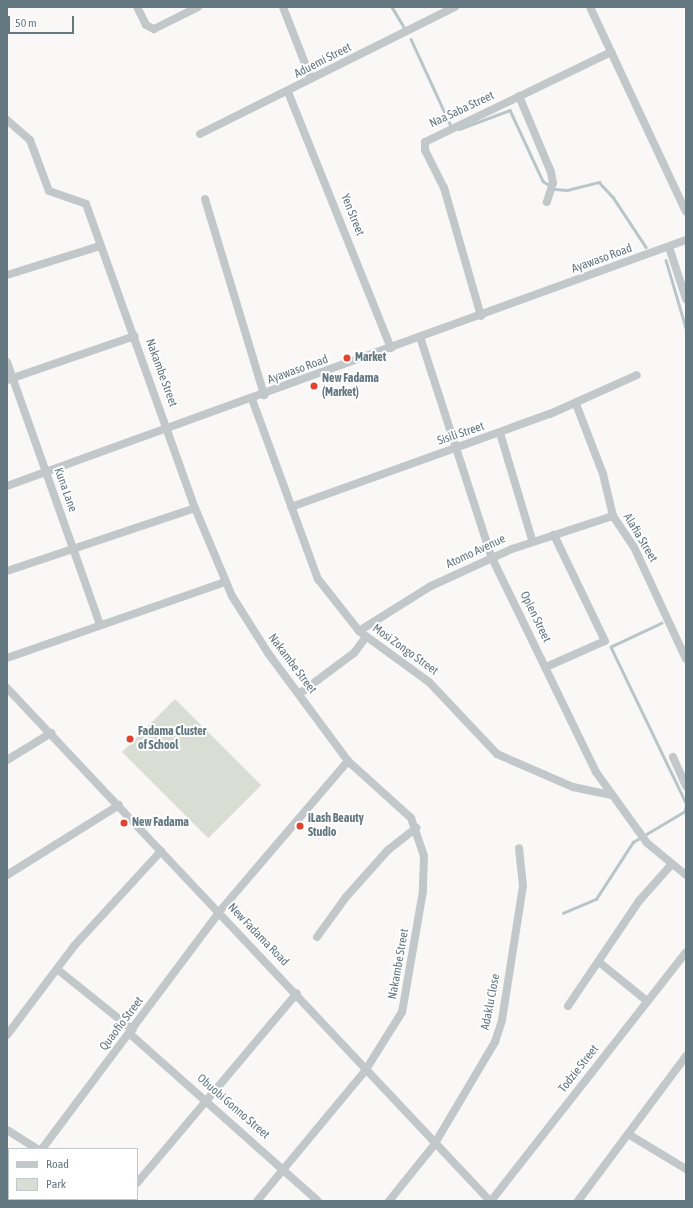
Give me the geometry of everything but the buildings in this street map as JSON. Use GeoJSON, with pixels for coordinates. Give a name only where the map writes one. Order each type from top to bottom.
{"type":"FeatureCollection","features":[{"type":"Feature","properties":{"kind":"street"},"geometry":{"type":"LineString","coordinates":[[137,7],[146,25],[154,29],[198,7]]}},
{"type":"Feature","properties":{"kind":"street"},"geometry":{"type":"LineString","coordinates":[[283,7],[312,79]]}},
{"type":"Feature","properties":{"kind":"street","name":"Aduemi Street"},"geometry":{"type":"LineString","coordinates":[[200,134],[288,92],[455,7]]}},
{"type":"Feature","properties":{"kind":"street"},"geometry":{"type":"LineString","coordinates":[[590,7],[686,212]]}},
{"type":"Feature","properties":{"kind":"street","name":"Naa Saba Street"},"geometry":{"type":"LineString","coordinates":[[481,316],[444,188],[425,150],[427,139],[451,126],[519,96],[611,52]]}},
{"type":"Feature","properties":{"kind":"street","name":"Yen Street"},"geometry":{"type":"LineString","coordinates":[[288,92],[391,348]]}},
{"type":"Feature","properties":{"kind":"street"},"geometry":{"type":"LineString","coordinates":[[519,96],[551,172],[551,188],[547,202]]}},
{"type":"Feature","properties":{"kind":"street","name":"Nakambe Street"},"geometry":{"type":"LineString","coordinates":[[7,120],[30,140],[49,191],[86,204],[100,246],[169,429],[195,508],[226,582],[268,653],[348,761],[405,811],[416,828],[425,871],[406,999],[402,1012],[365,1071],[282,1167],[257,1201]]}},
{"type":"Feature","properties":{"kind":"street"},"geometry":{"type":"LineString","coordinates":[[205,199],[264,395]]}},
{"type":"Feature","properties":{"kind":"street","name":"Ayawaso Road"},"geometry":{"type":"LineString","coordinates":[[7,486],[264,395],[686,240]]}},
{"type":"Feature","properties":{"kind":"street"},"geometry":{"type":"LineString","coordinates":[[7,275],[100,246]]}},
{"type":"Feature","properties":{"kind":"street"},"geometry":{"type":"LineString","coordinates":[[669,247],[686,299]]}},
{"type":"Feature","properties":{"kind":"street"},"geometry":{"type":"LineString","coordinates":[[10,379],[135,336]]}},
{"type":"Feature","properties":{"kind":"street","name":"Oplen Street"},"geometry":{"type":"LineString","coordinates":[[420,337],[454,449],[492,558],[610,795],[645,840],[671,865],[686,875]]}},
{"type":"Feature","properties":{"kind":"street","name":"Kuna Lane"},"geometry":{"type":"LineString","coordinates":[[7,362],[10,379],[46,472],[100,625]]}},
{"type":"Feature","properties":{"kind":"street","name":"Sisili Street"},"geometry":{"type":"LineString","coordinates":[[291,507],[500,433],[576,404],[637,375]]}},
{"type":"Feature","properties":{"kind":"street","name":"Mosi Zongo Street"},"geometry":{"type":"LineString","coordinates":[[252,399],[318,578],[359,631],[429,682],[497,754],[573,786],[610,795]]}},
{"type":"Feature","properties":{"kind":"street","name":"Alafia Street"},"geometry":{"type":"LineString","coordinates":[[576,404],[602,474],[613,516],[634,547],[686,659]]}},
{"type":"Feature","properties":{"kind":"street"},"geometry":{"type":"LineString","coordinates":[[500,433],[532,540]]}},
{"type":"Feature","properties":{"kind":"street"},"geometry":{"type":"LineString","coordinates":[[7,571],[195,508]]}},
{"type":"Feature","properties":{"kind":"street","name":"Atomo Avenue"},"geometry":{"type":"LineString","coordinates":[[359,631],[431,586],[492,558],[532,540],[554,535],[613,516]]}},
{"type":"Feature","properties":{"kind":"street"},"geometry":{"type":"LineString","coordinates":[[546,667],[602,643],[605,637],[554,535]]}},
{"type":"Feature","properties":{"kind":"street"},"geometry":{"type":"LineString","coordinates":[[7,658],[226,582]]}},
{"type":"Feature","properties":{"kind":"street"},"geometry":{"type":"LineString","coordinates":[[299,694],[354,653],[366,637]]}},
{"type":"Feature","properties":{"kind":"street","name":"New Fadama Road"},"geometry":{"type":"LineString","coordinates":[[7,688],[297,993],[365,1071],[434,1145],[490,1201]]}},
{"type":"Feature","properties":{"kind":"street"},"geometry":{"type":"LineString","coordinates":[[7,760],[51,734]]}},
{"type":"Feature","properties":{"kind":"street"},"geometry":{"type":"LineString","coordinates":[[673,757],[686,786]]}},
{"type":"Feature","properties":{"kind":"street","name":"Quaofio Street"},"geometry":{"type":"LineString","coordinates":[[43,1148],[131,1032],[219,912],[348,761]]}},
{"type":"Feature","properties":{"kind":"street"},"geometry":{"type":"LineString","coordinates":[[7,875],[119,806]]}},
{"type":"Feature","properties":{"kind":"street"},"geometry":{"type":"LineString","coordinates":[[318,937],[388,850],[416,828]]}},
{"type":"Feature","properties":{"kind":"street","name":"Adaklu Close"},"geometry":{"type":"LineString","coordinates":[[389,1201],[434,1145],[481,1070],[502,1020],[523,886],[519,848]]}},
{"type":"Feature","properties":{"kind":"street"},"geometry":{"type":"LineString","coordinates":[[7,1035],[57,969],[161,851]]}},
{"type":"Feature","properties":{"kind":"street"},"geometry":{"type":"LineString","coordinates":[[568,1006],[639,901],[671,865]]}},
{"type":"Feature","properties":{"kind":"street","name":"Todzie Street"},"geometry":{"type":"LineString","coordinates":[[490,1201],[686,952]]}},
{"type":"Feature","properties":{"kind":"street"},"geometry":{"type":"LineString","coordinates":[[599,962],[647,1001]]}},
{"type":"Feature","properties":{"kind":"street","name":"Obuobi Gonno Street"},"geometry":{"type":"LineString","coordinates":[[57,969],[208,1100],[318,1201]]}},
{"type":"Feature","properties":{"kind":"street"},"geometry":{"type":"LineString","coordinates":[[138,1182],[297,993]]}},
{"type":"Feature","properties":{"kind":"street"},"geometry":{"type":"LineString","coordinates":[[578,1201],[686,1056]]}},
{"type":"Feature","properties":{"kind":"street"},"geometry":{"type":"LineString","coordinates":[[7,1130],[35,1148]]}},
{"type":"Feature","properties":{"kind":"street"},"geometry":{"type":"LineString","coordinates":[[628,1134],[686,1169]]}},
{"type":"Feature","properties":{"kind":"green space"},"geometry":{"type":"Polygon","coordinates":[[[175,699],[261,785],[208,838],[122,752],[175,699]]]}},
{"type":"Feature","properties":{"kind":"waterway"},"geometry":{"type":"LineString","coordinates":[[392,7],[404,27]]}},
{"type":"Feature","properties":{"kind":"waterway"},"geometry":{"type":"LineString","coordinates":[[411,39],[452,128]]}},
{"type":"Feature","properties":{"kind":"waterway"},"geometry":{"type":"LineString","coordinates":[[459,129],[510,110],[543,181],[555,189],[567,190],[599,182],[613,197],[646,247]]}},
{"type":"Feature","properties":{"kind":"waterway"},"geometry":{"type":"LineString","coordinates":[[666,260],[686,328]]}},
{"type":"Feature","properties":{"kind":"waterway"},"geometry":{"type":"LineString","coordinates":[[662,623],[611,647],[686,803]]}},
{"type":"Feature","properties":{"kind":"waterway"},"geometry":{"type":"LineString","coordinates":[[563,913],[596,899],[633,842],[685,811],[686,806]]}},
{"type":"Feature","properties":{"kind":"place","name":"Market"},"geometry":{"type":"Point","coordinates":[347,358]}},
{"type":"Feature","properties":{"kind":"place","name":"New Fadama (Market)"},"geometry":{"type":"Point","coordinates":[314,386]}},
{"type":"Feature","properties":{"kind":"place","name":"Fadama Cluster of School"},"geometry":{"type":"Point","coordinates":[130,739]}},
{"type":"Feature","properties":{"kind":"place","name":"New Fadama"},"geometry":{"type":"Point","coordinates":[124,823]}},
{"type":"Feature","properties":{"kind":"place","name":"iLash Beauty Studio"},"geometry":{"type":"Point","coordinates":[300,826]}}]}
